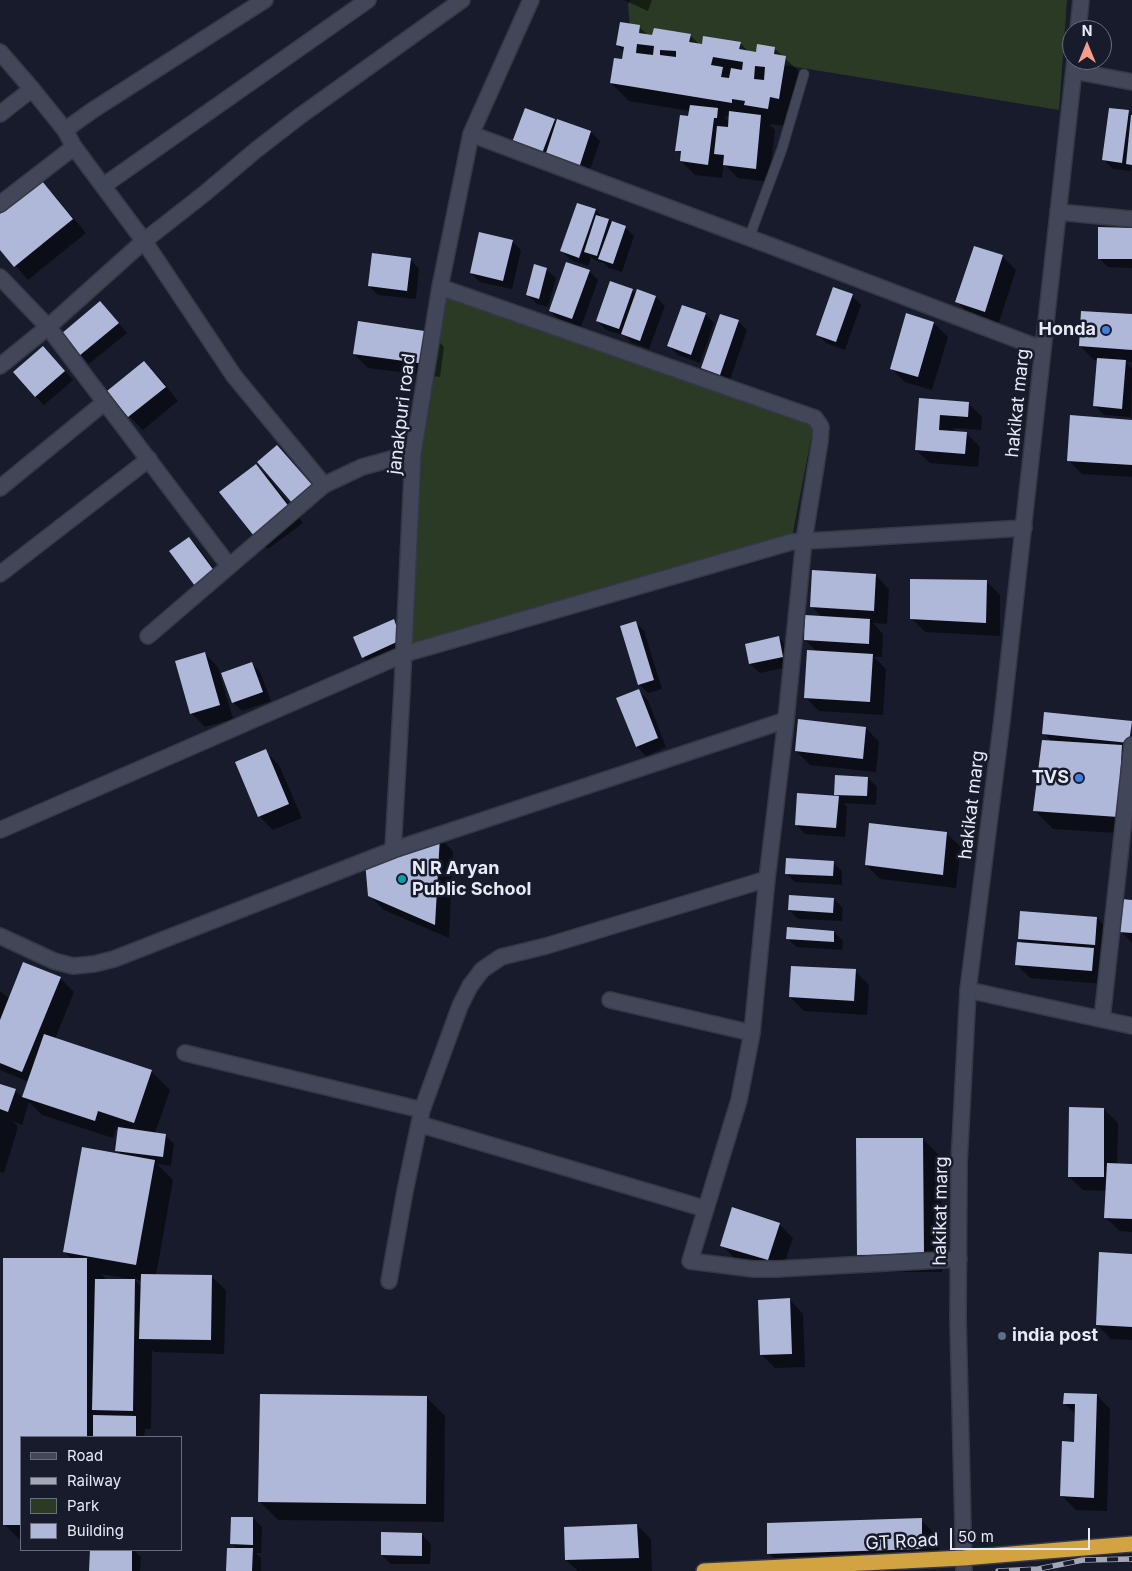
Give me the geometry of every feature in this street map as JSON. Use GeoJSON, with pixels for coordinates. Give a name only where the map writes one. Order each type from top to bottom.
{"type":"FeatureCollection","features":[{"type":"Feature","properties":{"kind":"highway","name":"GT Road"},"geometry":{"type":"LineString","coordinates":[[704,1571],[963,1564],[1132,1544]]}},
{"type":"Feature","properties":{"kind":"street"},"geometry":{"type":"LineString","coordinates":[[64,130],[265,0]]}},
{"type":"Feature","properties":{"kind":"street"},"geometry":{"type":"LineString","coordinates":[[103,186],[368,0]]}},
{"type":"Feature","properties":{"kind":"street"},"geometry":{"type":"LineString","coordinates":[[0,366],[48,327],[144,241],[271,139],[462,0]]}},
{"type":"Feature","properties":{"kind":"street","name":"janakpuri road"},"geometry":{"type":"LineString","coordinates":[[393,850],[413,453],[440,287],[472,134],[531,0]]}},
{"type":"Feature","properties":{"kind":"street"},"geometry":{"type":"LineString","coordinates":[[1079,20],[1081,0]]}},
{"type":"Feature","properties":{"kind":"street"},"geometry":{"type":"LineString","coordinates":[[0,52],[64,130],[74,148],[144,241],[234,376],[324,485]]}},
{"type":"Feature","properties":{"kind":"street","name":"hakikat marg"},"geometry":{"type":"LineString","coordinates":[[963,1564],[958,1328],[959,1164],[968,990],[1002,720],[1074,70]]}},
{"type":"Feature","properties":{"kind":"street"},"geometry":{"type":"LineString","coordinates":[[1088,70],[1132,82]]}},
{"type":"Feature","properties":{"kind":"street"},"geometry":{"type":"LineString","coordinates":[[0,114],[32,89]]}},
{"type":"Feature","properties":{"kind":"street"},"geometry":{"type":"LineString","coordinates":[[472,134],[1042,349]]}},
{"type":"Feature","properties":{"kind":"street"},"geometry":{"type":"LineString","coordinates":[[0,204],[74,148]]}},
{"type":"Feature","properties":{"kind":"street"},"geometry":{"type":"LineString","coordinates":[[1058,212],[1132,219]]}},
{"type":"Feature","properties":{"kind":"street"},"geometry":{"type":"LineString","coordinates":[[0,277],[48,327],[229,566]]}},
{"type":"Feature","properties":{"kind":"street"},"geometry":{"type":"LineString","coordinates":[[440,287],[815,418],[821,427],[804,540],[786,720],[766,879],[752,1033],[739,1100],[690,1261],[753,1269],[778,1269],[959,1259]]}},
{"type":"Feature","properties":{"kind":"street"},"geometry":{"type":"LineString","coordinates":[[0,488],[105,402]]}},
{"type":"Feature","properties":{"kind":"street"},"geometry":{"type":"LineString","coordinates":[[148,636],[324,485],[362,468],[413,453]]}},
{"type":"Feature","properties":{"kind":"street"},"geometry":{"type":"LineString","coordinates":[[0,574],[149,459]]}},
{"type":"Feature","properties":{"kind":"street"},"geometry":{"type":"LineString","coordinates":[[0,830],[404,654],[791,542],[1024,528]]}},
{"type":"Feature","properties":{"kind":"street"},"geometry":{"type":"LineString","coordinates":[[0,936],[54,961],[73,966],[94,964],[114,959],[393,850],[786,720]]}},
{"type":"Feature","properties":{"kind":"street"},"geometry":{"type":"LineString","coordinates":[[1102,1019],[1132,746]]}},
{"type":"Feature","properties":{"kind":"street"},"geometry":{"type":"LineString","coordinates":[[389,1281],[421,1117],[460,1006],[470,986],[482,970],[501,957],[546,946],[766,879]]}},
{"type":"Feature","properties":{"kind":"street"},"geometry":{"type":"LineString","coordinates":[[968,990],[1132,1026]]}},
{"type":"Feature","properties":{"kind":"street"},"geometry":{"type":"LineString","coordinates":[[610,1000],[752,1033]]}},
{"type":"Feature","properties":{"kind":"street"},"geometry":{"type":"LineString","coordinates":[[185,1053],[421,1117],[706,1209]]}},
{"type":"Feature","properties":{"kind":"lane"},"geometry":{"type":"LineString","coordinates":[[749,238],[782,149],[804,74]]}},
{"type":"Feature","properties":{"kind":"green space"},"geometry":{"type":"Polygon","coordinates":[[[630,0],[1067,0],[1066,20],[1062,20],[1062,69],[1059,110],[631,40],[628,5],[630,0]]]}},
{"type":"Feature","properties":{"kind":"green space"},"geometry":{"type":"Polygon","coordinates":[[[440,287],[815,418],[791,542],[404,654],[413,453],[440,287]]]}},
{"type":"Feature","properties":{"kind":"building"},"geometry":{"type":"Polygon","coordinates":[[[620,22],[640,25],[639,33],[652,35],[654,28],[691,34],[689,42],[702,44],[703,36],[741,42],[739,49],[756,52],[757,44],[775,47],[774,54],[786,56],[779,99],[770,97],[768,109],[744,105],[745,101],[732,99],[732,103],[610,83],[614,58],[622,59],[624,47],[616,45],[620,22]],[[637,44],[636,53],[653,55],[654,46],[637,44]],[[660,50],[660,55],[676,57],[676,51],[660,50]],[[713,57],[711,65],[723,67],[721,77],[729,78],[731,68],[742,70],[743,62],[713,57]],[[755,66],[754,79],[764,80],[765,67],[755,66]]]}},
{"type":"Feature","properties":{"kind":"building"},"geometry":{"type":"Polygon","coordinates":[[[690,105],[718,108],[717,118],[714,118],[708,165],[680,161],[681,151],[675,151],[680,115],[688,116],[690,105]]]}},
{"type":"Feature","properties":{"kind":"building"},"geometry":{"type":"Polygon","coordinates":[[[525,108],[555,119],[541,156],[511,145],[525,108]]]}},
{"type":"Feature","properties":{"kind":"building"},"geometry":{"type":"Polygon","coordinates":[[[1109,108],[1129,110],[1122,163],[1102,160],[1109,108]]]}},
{"type":"Feature","properties":{"kind":"building"},"geometry":{"type":"Polygon","coordinates":[[[729,111],[761,115],[756,169],[723,165],[724,155],[714,154],[717,126],[728,127],[729,111]]]}},
{"type":"Feature","properties":{"kind":"building"},"geometry":{"type":"Polygon","coordinates":[[[1132,115],[1132,165],[1126,164],[1132,115]]]}},
{"type":"Feature","properties":{"kind":"building"},"geometry":{"type":"Polygon","coordinates":[[[557,119],[591,131],[579,168],[545,156],[557,119]]]}},
{"type":"Feature","properties":{"kind":"building"},"geometry":{"type":"Polygon","coordinates":[[[42,181],[73,219],[14,267],[0,250],[0,214],[42,181]]]}},
{"type":"Feature","properties":{"kind":"building"},"geometry":{"type":"Polygon","coordinates":[[[577,203],[596,209],[579,258],[560,251],[577,203]]]}},
{"type":"Feature","properties":{"kind":"building"},"geometry":{"type":"Polygon","coordinates":[[[596,215],[609,219],[597,256],[584,252],[596,215]]]}},
{"type":"Feature","properties":{"kind":"building"},"geometry":{"type":"Polygon","coordinates":[[[612,221],[626,226],[613,264],[598,259],[612,221]]]}},
{"type":"Feature","properties":{"kind":"building"},"geometry":{"type":"Polygon","coordinates":[[[1098,227],[1132,228],[1132,259],[1098,259],[1098,227]]]}},
{"type":"Feature","properties":{"kind":"building"},"geometry":{"type":"Polygon","coordinates":[[[479,232],[513,240],[503,281],[470,273],[479,232]]]}},
{"type":"Feature","properties":{"kind":"building"},"geometry":{"type":"Polygon","coordinates":[[[974,246],[1003,255],[985,312],[955,302],[974,246]]]}},
{"type":"Feature","properties":{"kind":"building"},"geometry":{"type":"Polygon","coordinates":[[[372,253],[411,258],[407,291],[368,286],[372,253]]]}},
{"type":"Feature","properties":{"kind":"building"},"geometry":{"type":"Polygon","coordinates":[[[566,262],[590,270],[572,319],[549,311],[566,262]]]}},
{"type":"Feature","properties":{"kind":"building"},"geometry":{"type":"Polygon","coordinates":[[[534,264],[547,268],[539,299],[526,295],[534,264]]]}},
{"type":"Feature","properties":{"kind":"building"},"geometry":{"type":"Polygon","coordinates":[[[610,281],[633,289],[619,329],[596,321],[610,281]]]}},
{"type":"Feature","properties":{"kind":"building"},"geometry":{"type":"Polygon","coordinates":[[[833,287],[853,294],[836,342],[816,335],[833,287]]]}},
{"type":"Feature","properties":{"kind":"building"},"geometry":{"type":"Polygon","coordinates":[[[637,289],[656,296],[640,341],[621,334],[637,289]]]}},
{"type":"Feature","properties":{"kind":"building"},"geometry":{"type":"Polygon","coordinates":[[[100,301],[119,323],[79,356],[61,334],[100,301]]]}},
{"type":"Feature","properties":{"kind":"building"},"geometry":{"type":"Polygon","coordinates":[[[682,305],[706,313],[691,355],[667,346],[682,305]]]}},
{"type":"Feature","properties":{"kind":"building","name":"Honda"},"geometry":{"type":"Polygon","coordinates":[[[1081,311],[1132,314],[1132,350],[1079,346],[1081,311]]]}},
{"type":"Feature","properties":{"kind":"building"},"geometry":{"type":"Polygon","coordinates":[[[906,313],[934,322],[918,377],[890,369],[906,313]]]}},
{"type":"Feature","properties":{"kind":"building"},"geometry":{"type":"Polygon","coordinates":[[[720,314],[739,320],[720,375],[701,368],[720,314]]]}},
{"type":"Feature","properties":{"kind":"building"},"geometry":{"type":"Polygon","coordinates":[[[358,321],[431,332],[426,364],[353,354],[358,321]]]}},
{"type":"Feature","properties":{"kind":"building"},"geometry":{"type":"Polygon","coordinates":[[[43,346],[65,371],[35,397],[13,372],[43,346]]]}},
{"type":"Feature","properties":{"kind":"building"},"geometry":{"type":"Polygon","coordinates":[[[1097,358],[1126,360],[1122,409],[1093,406],[1097,358]]]}},
{"type":"Feature","properties":{"kind":"building"},"geometry":{"type":"Polygon","coordinates":[[[144,361],[166,387],[128,417],[107,391],[144,361]]]}},
{"type":"Feature","properties":{"kind":"building"},"geometry":{"type":"Polygon","coordinates":[[[919,398],[969,402],[968,417],[940,415],[939,430],[967,432],[965,454],[915,450],[919,398]]]}},
{"type":"Feature","properties":{"kind":"building"},"geometry":{"type":"Polygon","coordinates":[[[1070,415],[1132,420],[1132,465],[1067,461],[1070,415]]]}},
{"type":"Feature","properties":{"kind":"building"},"geometry":{"type":"Polygon","coordinates":[[[277,445],[313,486],[293,504],[257,462],[277,445]]]}},
{"type":"Feature","properties":{"kind":"building"},"geometry":{"type":"Polygon","coordinates":[[[256,464],[290,508],[254,536],[219,492],[256,464]]]}},
{"type":"Feature","properties":{"kind":"building"},"geometry":{"type":"Polygon","coordinates":[[[189,537],[215,572],[195,586],[169,551],[189,537]]]}},
{"type":"Feature","properties":{"kind":"building"},"geometry":{"type":"Polygon","coordinates":[[[812,570],[876,574],[874,611],[810,607],[812,570]]]}},
{"type":"Feature","properties":{"kind":"building"},"geometry":{"type":"Polygon","coordinates":[[[910,579],[987,580],[986,623],[910,619],[910,579]]]}},
{"type":"Feature","properties":{"kind":"building"},"geometry":{"type":"Polygon","coordinates":[[[805,615],[870,619],[869,644],[804,640],[805,615]]]}},
{"type":"Feature","properties":{"kind":"building"},"geometry":{"type":"Polygon","coordinates":[[[394,619],[401,640],[362,658],[353,637],[394,619]]]}},
{"type":"Feature","properties":{"kind":"building"},"geometry":{"type":"Polygon","coordinates":[[[636,621],[654,680],[638,685],[620,626],[636,621]]]}},
{"type":"Feature","properties":{"kind":"building"},"geometry":{"type":"Polygon","coordinates":[[[779,636],[783,657],[749,664],[745,644],[779,636]]]}},
{"type":"Feature","properties":{"kind":"building"},"geometry":{"type":"Polygon","coordinates":[[[807,650],[873,654],[870,702],[804,698],[807,650]]]}},
{"type":"Feature","properties":{"kind":"building"},"geometry":{"type":"Polygon","coordinates":[[[205,652],[220,705],[190,714],[175,661],[205,652]]]}},
{"type":"Feature","properties":{"kind":"building"},"geometry":{"type":"Polygon","coordinates":[[[252,662],[263,692],[232,703],[221,673],[252,662]]]}},
{"type":"Feature","properties":{"kind":"building"},"geometry":{"type":"Polygon","coordinates":[[[639,689],[658,738],[636,747],[616,698],[639,689]]]}},
{"type":"Feature","properties":{"kind":"building"},"geometry":{"type":"Polygon","coordinates":[[[1044,712],[1132,721],[1129,743],[1042,734],[1044,712]]]}},
{"type":"Feature","properties":{"kind":"building"},"geometry":{"type":"Polygon","coordinates":[[[798,719],[866,727],[863,759],[795,751],[798,719]]]}},
{"type":"Feature","properties":{"kind":"building","name":"TVS"},"geometry":{"type":"Polygon","coordinates":[[[1042,740],[1122,745],[1118,817],[1033,811],[1042,740]]]}},
{"type":"Feature","properties":{"kind":"building"},"geometry":{"type":"Polygon","coordinates":[[[266,749],[289,804],[258,817],[235,762],[266,749]]]}},
{"type":"Feature","properties":{"kind":"building"},"geometry":{"type":"Polygon","coordinates":[[[835,775],[868,777],[867,796],[834,795],[835,775]]]}},
{"type":"Feature","properties":{"kind":"building"},"geometry":{"type":"Polygon","coordinates":[[[797,793],[839,796],[836,828],[795,825],[797,793]]]}},
{"type":"Feature","properties":{"kind":"building"},"geometry":{"type":"Polygon","coordinates":[[[869,823],[947,832],[943,875],[865,865],[869,823]]]}},
{"type":"Feature","properties":{"kind":"building","name":"N R Aryan Public School"},"geometry":{"type":"Polygon","coordinates":[[[440,836],[435,925],[368,896],[365,861],[440,836]]]}},
{"type":"Feature","properties":{"kind":"building"},"geometry":{"type":"Polygon","coordinates":[[[786,858],[834,861],[833,876],[785,874],[786,858]]]}},
{"type":"Feature","properties":{"kind":"building"},"geometry":{"type":"Polygon","coordinates":[[[789,895],[834,898],[833,913],[788,910],[789,895]]]}},
{"type":"Feature","properties":{"kind":"building"},"geometry":{"type":"Polygon","coordinates":[[[1122,899],[1132,900],[1132,933],[1119,932],[1122,899]]]}},
{"type":"Feature","properties":{"kind":"building"},"geometry":{"type":"Polygon","coordinates":[[[1020,911],[1097,917],[1095,945],[1018,939],[1020,911]]]}},
{"type":"Feature","properties":{"kind":"building"},"geometry":{"type":"Polygon","coordinates":[[[787,927],[834,931],[834,942],[786,939],[787,927]]]}},
{"type":"Feature","properties":{"kind":"building"},"geometry":{"type":"Polygon","coordinates":[[[1017,942],[1094,948],[1092,971],[1015,965],[1017,942]]]}},
{"type":"Feature","properties":{"kind":"building"},"geometry":{"type":"Polygon","coordinates":[[[23,962],[61,977],[22,1072],[0,1063],[0,1020],[23,962]]]}},
{"type":"Feature","properties":{"kind":"building"},"geometry":{"type":"Polygon","coordinates":[[[791,966],[856,969],[854,1001],[789,997],[791,966]]]}},
{"type":"Feature","properties":{"kind":"building"},"geometry":{"type":"Polygon","coordinates":[[[44,1034],[152,1070],[134,1123],[98,1111],[95,1121],[22,1097],[44,1034]]]}},
{"type":"Feature","properties":{"kind":"building"},"geometry":{"type":"Polygon","coordinates":[[[0,1084],[16,1089],[8,1112],[0,1109],[0,1084]]]}},
{"type":"Feature","properties":{"kind":"building"},"geometry":{"type":"Polygon","coordinates":[[[1069,1107],[1104,1108],[1104,1177],[1068,1177],[1069,1107]]]}},
{"type":"Feature","properties":{"kind":"building"},"geometry":{"type":"Polygon","coordinates":[[[118,1127],[166,1134],[163,1157],[115,1151],[118,1127]]]}},
{"type":"Feature","properties":{"kind":"building"},"geometry":{"type":"Polygon","coordinates":[[[856,1138],[923,1138],[924,1254],[857,1255],[856,1138]]]}},
{"type":"Feature","properties":{"kind":"building"},"geometry":{"type":"Polygon","coordinates":[[[82,1147],[155,1160],[136,1265],[63,1252],[82,1147]]]}},
{"type":"Feature","properties":{"kind":"building"},"geometry":{"type":"Polygon","coordinates":[[[1107,1163],[1132,1164],[1132,1219],[1104,1218],[1107,1163]]]}},
{"type":"Feature","properties":{"kind":"building"},"geometry":{"type":"Polygon","coordinates":[[[732,1207],[780,1223],[768,1260],[720,1246],[732,1207]]]}},
{"type":"Feature","properties":{"kind":"building"},"geometry":{"type":"Polygon","coordinates":[[[1099,1252],[1132,1254],[1132,1327],[1096,1325],[1099,1252]]]}},
{"type":"Feature","properties":{"kind":"building"},"geometry":{"type":"Polygon","coordinates":[[[3,1258],[87,1258],[87,1436],[20,1436],[20,1525],[3,1525],[3,1258]]]}},
{"type":"Feature","properties":{"kind":"building"},"geometry":{"type":"Polygon","coordinates":[[[141,1274],[212,1275],[211,1340],[139,1339],[141,1274]]]}},
{"type":"Feature","properties":{"kind":"building"},"geometry":{"type":"Polygon","coordinates":[[[95,1279],[135,1279],[133,1411],[92,1410],[95,1279]]]}},
{"type":"Feature","properties":{"kind":"building"},"geometry":{"type":"Polygon","coordinates":[[[790,1298],[792,1354],[760,1355],[758,1300],[790,1298]]]}},
{"type":"Feature","properties":{"kind":"building"},"geometry":{"type":"Polygon","coordinates":[[[1064,1393],[1097,1394],[1094,1498],[1060,1496],[1062,1441],[1074,1442],[1075,1404],[1063,1404],[1064,1393]]]}},
{"type":"Feature","properties":{"kind":"building"},"geometry":{"type":"Polygon","coordinates":[[[260,1394],[427,1396],[426,1504],[258,1502],[260,1394]]]}},
{"type":"Feature","properties":{"kind":"building"},"geometry":{"type":"Polygon","coordinates":[[[93,1415],[136,1416],[136,1436],[93,1436],[93,1415]]]}},
{"type":"Feature","properties":{"kind":"building"},"geometry":{"type":"Polygon","coordinates":[[[231,1517],[253,1517],[253,1545],[230,1544],[231,1517]]]}},
{"type":"Feature","properties":{"kind":"building"},"geometry":{"type":"Polygon","coordinates":[[[922,1518],[922,1549],[767,1554],[767,1523],[922,1518]]]}},
{"type":"Feature","properties":{"kind":"building"},"geometry":{"type":"Polygon","coordinates":[[[637,1524],[639,1558],[565,1560],[564,1527],[637,1524]]]}},
{"type":"Feature","properties":{"kind":"building"},"geometry":{"type":"Polygon","coordinates":[[[381,1532],[422,1533],[422,1556],[381,1555],[381,1532]]]}},
{"type":"Feature","properties":{"kind":"building"},"geometry":{"type":"Polygon","coordinates":[[[227,1548],[253,1548],[252,1571],[226,1571],[227,1548]]]}},
{"type":"Feature","properties":{"kind":"building"},"geometry":{"type":"Polygon","coordinates":[[[90,1551],[132,1551],[132,1571],[89,1571],[90,1551]]]}},
{"type":"Feature","properties":{"kind":"railway"},"geometry":{"type":"LineString","coordinates":[[998,1571],[1038,1569],[1083,1560],[1132,1559]]}},
{"type":"Feature","properties":{"kind":"place","name":"Honda"},"geometry":{"type":"Point","coordinates":[1106,330]}},
{"type":"Feature","properties":{"kind":"place","name":"TVS"},"geometry":{"type":"Point","coordinates":[1079,778]}},
{"type":"Feature","properties":{"kind":"place","name":"N R Aryan Public School"},"geometry":{"type":"Point","coordinates":[402,879]}},
{"type":"Feature","properties":{"kind":"place","name":"india post"},"geometry":{"type":"Point","coordinates":[1002,1336]}}]}
